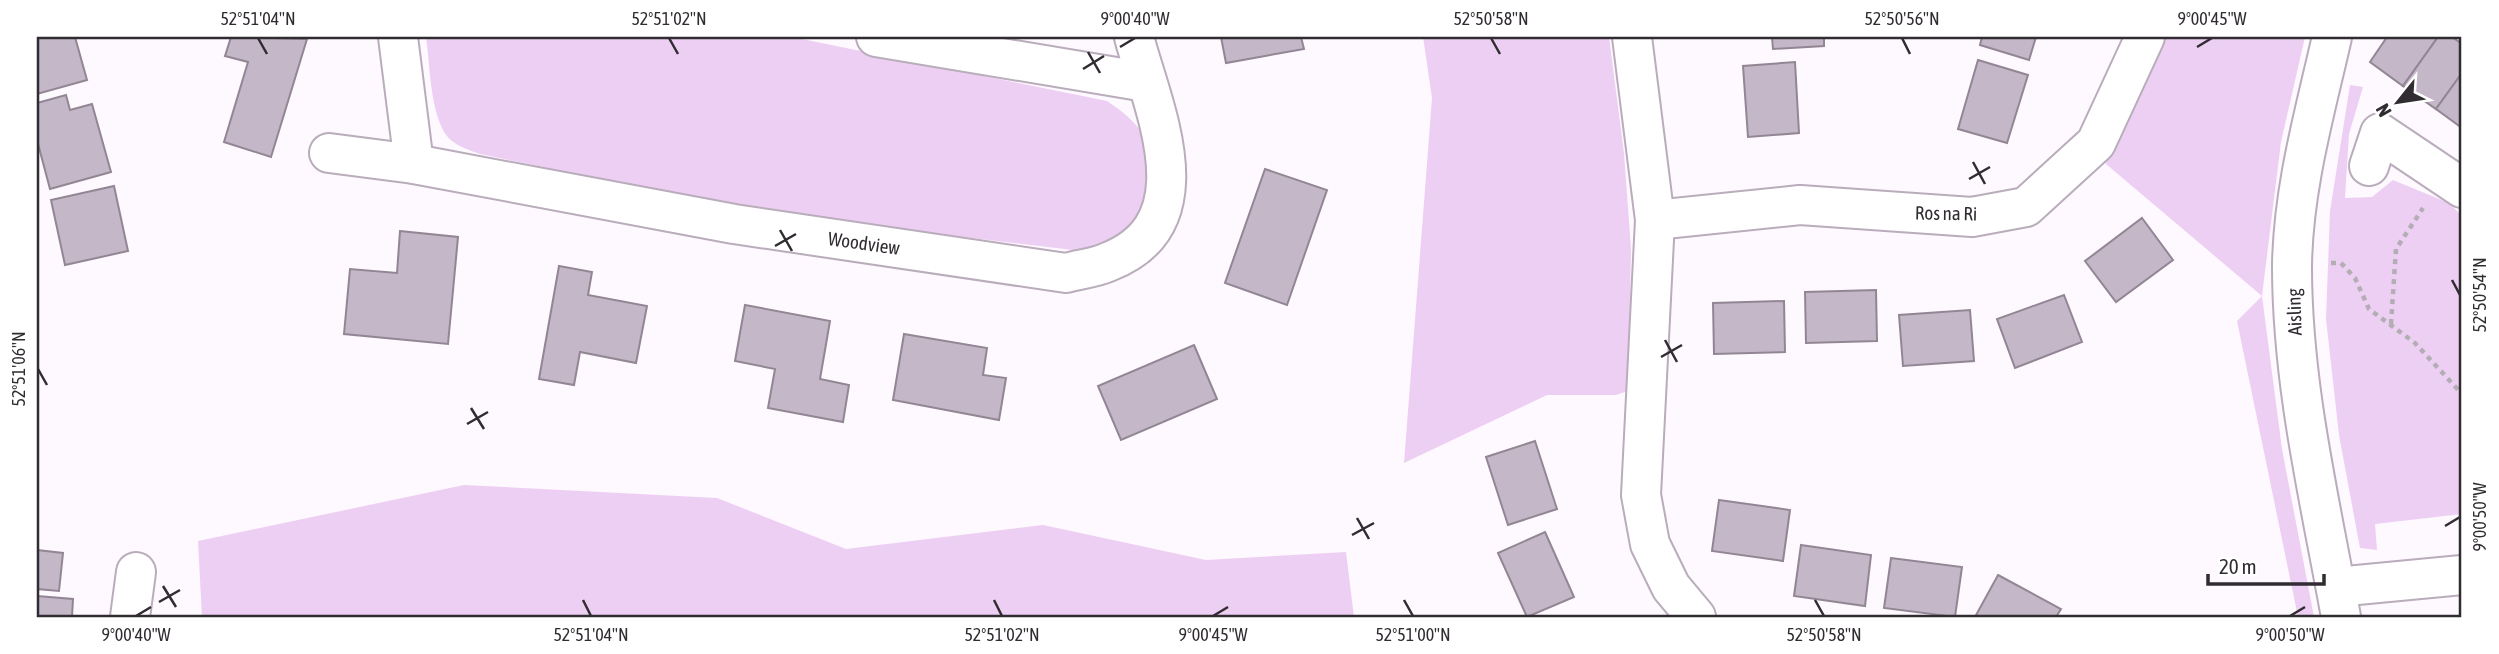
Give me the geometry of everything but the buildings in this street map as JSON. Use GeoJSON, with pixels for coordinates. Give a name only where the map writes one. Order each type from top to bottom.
{"type":"FeatureCollection","features":[{"type":"Feature","properties":{"kind":"street"},"geometry":{"type":"LineString","coordinates":[[398,37],[414,164]]}},
{"type":"Feature","properties":{"kind":"street"},"geometry":{"type":"LineString","coordinates":[[876,37],[1146,82]]}},
{"type":"Feature","properties":{"kind":"street","name":"Woodview"},"geometry":{"type":"LineString","coordinates":[[329,153],[414,164],[734,224],[1066,273],[1109,262],[1146,238],[1163,208],[1168,169],[1161,126],[1134,37]]}},
{"type":"Feature","properties":{"kind":"street"},"geometry":{"type":"LineString","coordinates":[[1632,37],[1655,220],[1641,495],[1650,544],[1671,587],[1696,617]]}},
{"type":"Feature","properties":{"kind":"street","name":"Ros na Ri"},"geometry":{"type":"LineString","coordinates":[[1655,220],[1800,205],[1972,217],[2026,206],[2096,143],[2145,37]]}},
{"type":"Feature","properties":{"kind":"street","name":"Aisling"},"geometry":{"type":"LineString","coordinates":[[2332,37],[2302,165],[2292,264],[2297,377],[2338,602],[2462,575]]}},
{"type":"Feature","properties":{"kind":"street"},"geometry":{"type":"LineString","coordinates":[[2369,166],[2380,133],[2455,184]]}},
{"type":"Feature","properties":{"kind":"street"},"geometry":{"type":"LineString","coordinates":[[130,617],[136,572]]}},
{"type":"Feature","properties":{"kind":"path"},"geometry":{"type":"LineString","coordinates":[[2391,325],[2396,249],[2411,223],[2455,184]]}},
{"type":"Feature","properties":{"kind":"path"},"geometry":{"type":"LineString","coordinates":[[2292,264],[2341,263],[2355,278],[2369,309],[2415,343],[2462,394]]}},
{"type":"Feature","properties":{"kind":"shaded area"},"geometry":{"type":"Polygon","coordinates":[[[426,37],[792,37],[1107,101],[1130,119],[1144,137],[1151,164],[1150,183],[1145,201],[1125,230],[1093,247],[1073,250],[775,215],[480,154],[459,145],[446,135],[439,120],[433,97],[426,37]]]}},
{"type":"Feature","properties":{"kind":"shaded area"},"geometry":{"type":"Polygon","coordinates":[[[1423,37],[1609,37],[1624,153],[1631,249],[1628,391],[1616,395],[1547,395],[1404,463],[1432,98],[1423,37]]]}},
{"type":"Feature","properties":{"kind":"shaded area"},"geometry":{"type":"Polygon","coordinates":[[[2161,37],[2305,37],[2281,142],[2262,296],[2106,164],[2103,157],[2161,37]]]}},
{"type":"Feature","properties":{"kind":"shaded area"},"geometry":{"type":"Polygon","coordinates":[[[2350,85],[2363,87],[2349,134],[2345,198],[2372,197],[2393,180],[2449,203],[2462,216],[2462,514],[2375,524],[2377,550],[2360,548],[2339,435],[2326,319],[2330,211],[2350,85]]]}},
{"type":"Feature","properties":{"kind":"shaded area"},"geometry":{"type":"Polygon","coordinates":[[[2262,296],[2282,449],[2314,617],[2298,617],[2237,321],[2262,296]]]}},
{"type":"Feature","properties":{"kind":"shaded area"},"geometry":{"type":"Polygon","coordinates":[[[464,485],[717,498],[846,549],[1043,525],[1206,560],[1346,552],[1354,617],[202,617],[198,541],[464,485]]]}}]}
